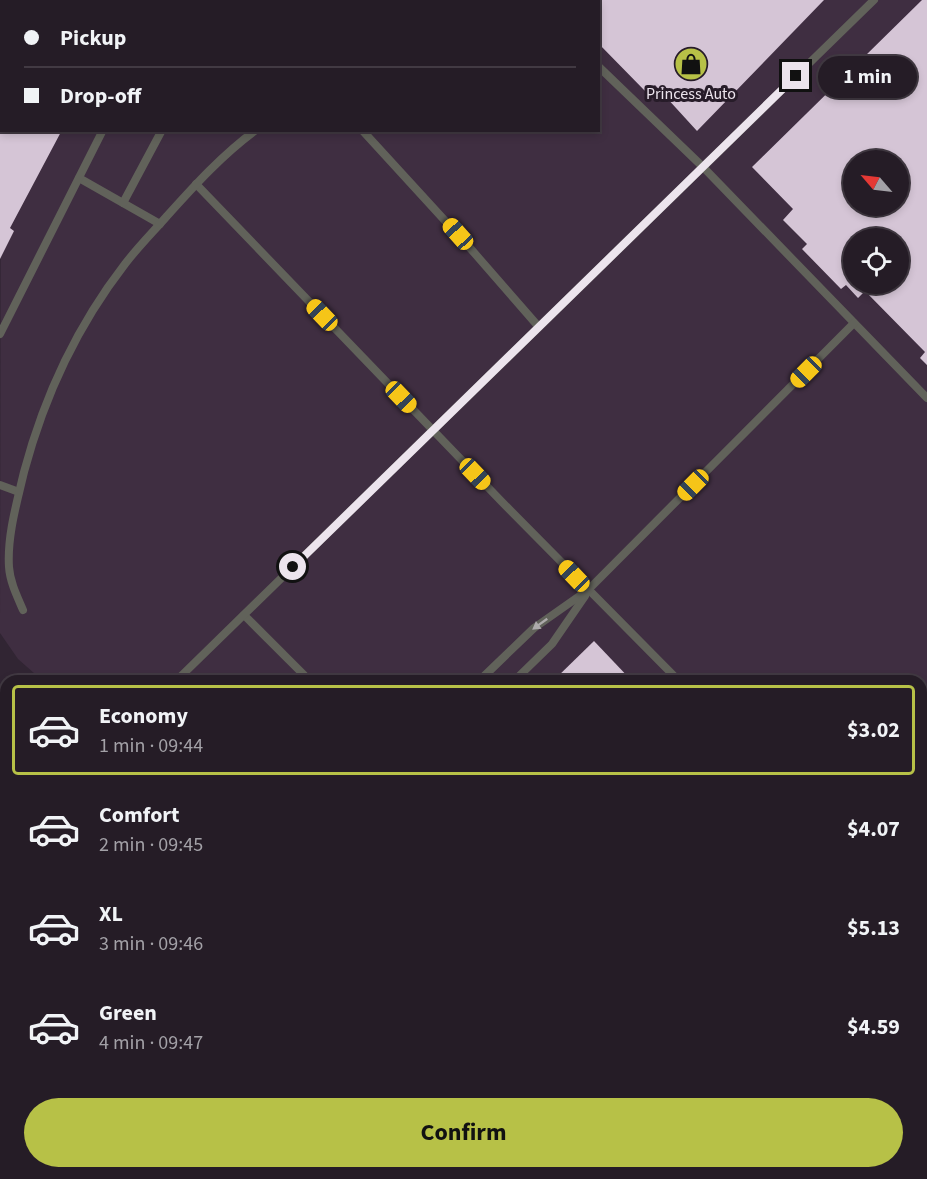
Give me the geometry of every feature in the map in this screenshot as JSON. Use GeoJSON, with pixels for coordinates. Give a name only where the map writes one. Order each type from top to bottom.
{"type":"FeatureCollection","features":[{"type":"Feature","properties":{"kind":"lane"},"geometry":{"type":"LineString","coordinates":[[182,675],[874,0]]}},
{"type":"Feature","properties":{"kind":"lane"},"geometry":{"type":"LineString","coordinates":[[600,68],[703,168],[927,398]]}},
{"type":"Feature","properties":{"kind":"lane"},"geometry":{"type":"LineString","coordinates":[[0,334],[102,132]]}},
{"type":"Feature","properties":{"kind":"lane"},"geometry":{"type":"LineString","coordinates":[[123,203],[161,132]]}},
{"type":"Feature","properties":{"kind":"lane"},"geometry":{"type":"LineString","coordinates":[[23,610],[13,586],[9,568],[10,538],[19,492],[39,423],[68,352],[125,264],[196,184],[253,132]]}},
{"type":"Feature","properties":{"kind":"lane"},"geometry":{"type":"LineString","coordinates":[[364,132],[538,326]]}},
{"type":"Feature","properties":{"kind":"lane"},"geometry":{"type":"LineString","coordinates":[[80,178],[160,224]]}},
{"type":"Feature","properties":{"kind":"lane"},"geometry":{"type":"LineString","coordinates":[[196,184],[433,431],[672,674]]}},
{"type":"Feature","properties":{"kind":"lane"},"geometry":{"type":"LineString","coordinates":[[485,675],[534,628],[588,590],[854,323]]}},
{"type":"Feature","properties":{"kind":"lane"},"geometry":{"type":"LineString","coordinates":[[0,485],[19,492]]}},
{"type":"Feature","properties":{"kind":"lane"},"geometry":{"type":"LineString","coordinates":[[520,675],[552,644],[588,590]]}},
{"type":"Feature","properties":{"kind":"lane"},"geometry":{"type":"LineString","coordinates":[[244,615],[304,675]]}},
{"type":"Feature","properties":{"kind":"shaded area"},"geometry":{"type":"Polygon","coordinates":[[[600,0],[927,0],[927,675],[36,675],[18,659],[0,633],[1,132],[600,132],[600,0]]]}},
{"type":"Feature","properties":{"kind":"building","name":"Princess Auto"},"geometry":{"type":"Polygon","coordinates":[[[600,0],[824,0],[697,131],[655,85],[646,92],[600,45],[600,0]]]}},
{"type":"Feature","properties":{"kind":"building"},"geometry":{"type":"Polygon","coordinates":[[[922,0],[927,0],[927,365],[920,358],[925,352],[868,294],[909,294],[909,228],[843,228],[843,287],[841,289],[802,249],[807,244],[783,220],[793,209],[752,167],[922,0]]]}},
{"type":"Feature","properties":{"kind":"building"},"geometry":{"type":"Polygon","coordinates":[[[0,132],[61,132],[10,228],[14,231],[0,259],[0,132]]]}},
{"type":"Feature","properties":{"kind":"building"},"geometry":{"type":"Polygon","coordinates":[[[594,641],[626,675],[559,675],[594,641]]]}},
{"type":"Feature","properties":{"kind":"place","name":"Princess Auto"},"geometry":{"type":"Point","coordinates":[691,64]}},
{"type":"Feature","properties":{"kind":"route"},"geometry":{"type":"LineString","coordinates":[[293,567],[796,76]]}}]}
